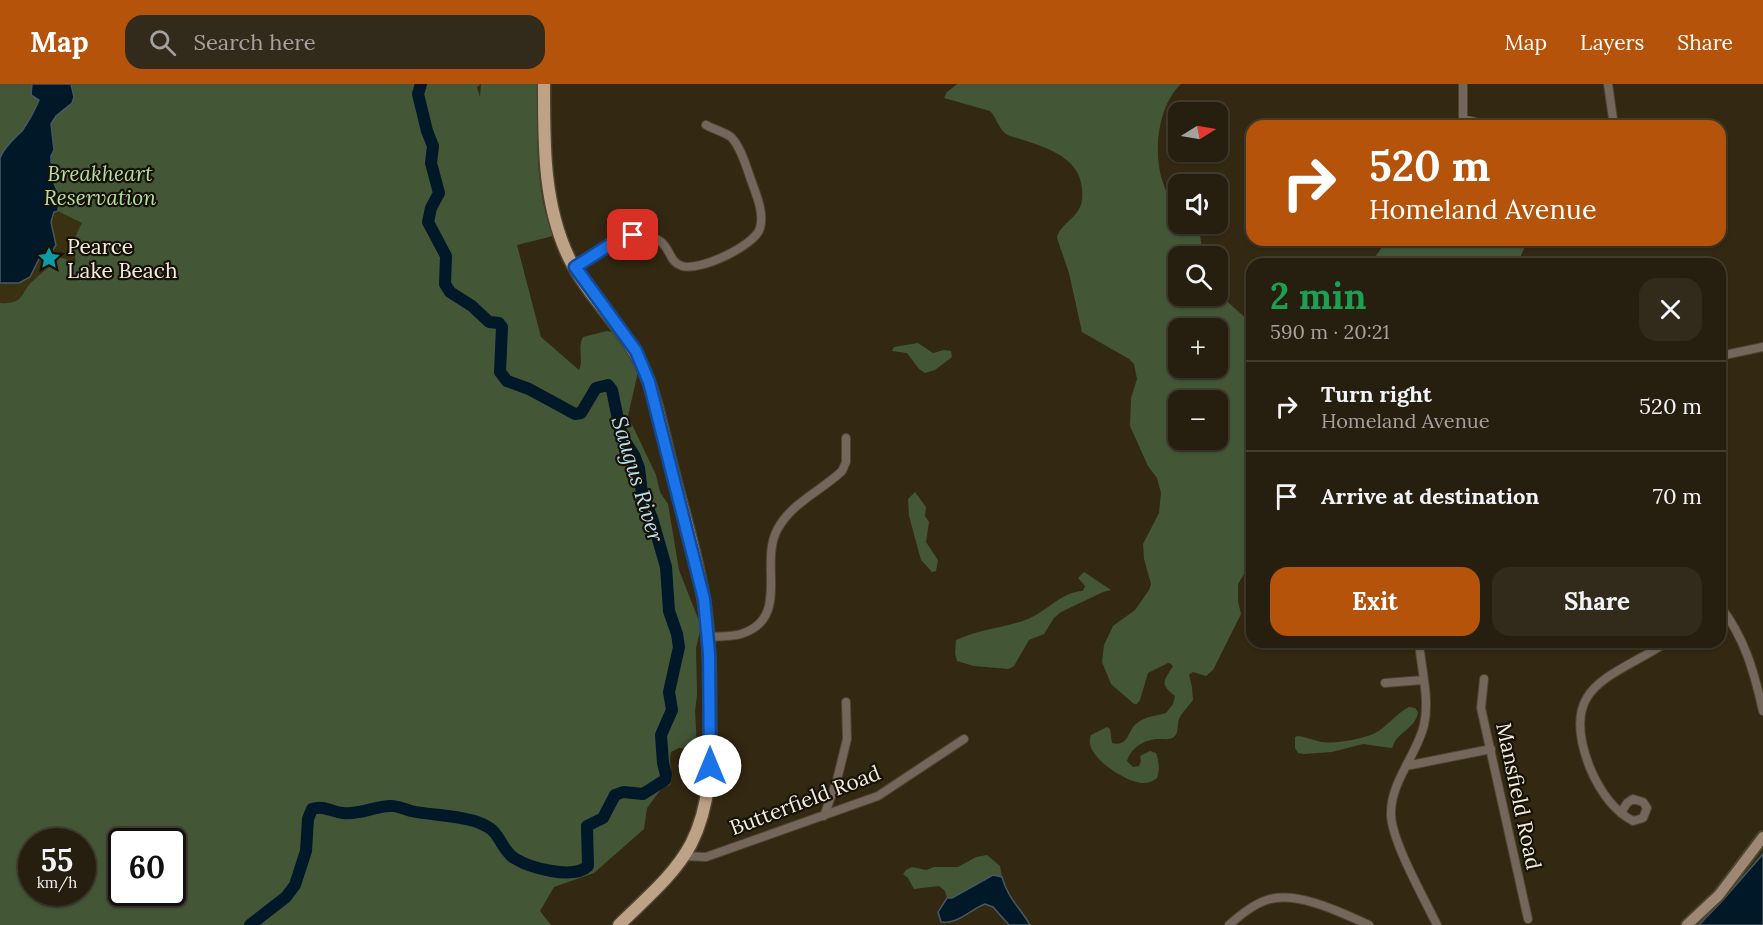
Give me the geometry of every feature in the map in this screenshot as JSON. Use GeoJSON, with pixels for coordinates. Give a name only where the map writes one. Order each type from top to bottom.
{"type":"FeatureCollection","features":[{"type":"Feature","properties":{"kind":"main road"},"geometry":{"type":"LineString","coordinates":[[544,84],[547,185],[556,224],[570,259],[636,351],[649,382],[694,555],[704,599],[709,637],[710,778],[701,819],[683,856],[663,882],[619,925]]}},
{"type":"Feature","properties":{"kind":"main road"},"geometry":{"type":"LineString","coordinates":[[1687,925],[1719,895],[1763,837]]}},
{"type":"Feature","properties":{"kind":"street"},"geometry":{"type":"LineString","coordinates":[[1463,84],[1463,119],[1467,120]]}},
{"type":"Feature","properties":{"kind":"street"},"geometry":{"type":"LineString","coordinates":[[1608,84],[1613,120]]}},
{"type":"Feature","properties":{"kind":"street"},"geometry":{"type":"LineString","coordinates":[[575,267],[619,239],[633,235],[650,237],[662,242],[678,264],[687,267],[718,259],[753,240],[761,225],[760,212],[744,159],[731,138],[706,125]]}},
{"type":"Feature","properties":{"kind":"street"},"geometry":{"type":"LineString","coordinates":[[1726,355],[1763,347]]}},
{"type":"Feature","properties":{"kind":"street"},"geometry":{"type":"LineString","coordinates":[[709,637],[738,635],[755,628],[768,613],[771,553],[777,531],[789,514],[842,471],[846,462],[846,438]]}},
{"type":"Feature","properties":{"kind":"street"},"geometry":{"type":"LineString","coordinates":[[1726,614],[1737,630],[1749,656],[1763,711]]}},
{"type":"Feature","properties":{"kind":"street"},"geometry":{"type":"LineString","coordinates":[[1420,648],[1426,716],[1420,738],[1392,800],[1392,826],[1437,925]]}},
{"type":"Feature","properties":{"kind":"street"},"geometry":{"type":"LineString","coordinates":[[1621,813],[1601,791],[1592,772],[1579,732],[1581,713],[1587,697],[1602,680],[1657,648]]}},
{"type":"Feature","properties":{"kind":"street","name":"Mansfield Road"},"geometry":{"type":"LineString","coordinates":[[1484,679],[1481,708],[1528,919]]}},
{"type":"Feature","properties":{"kind":"street"},"geometry":{"type":"LineString","coordinates":[[1385,683],[1423,680]]}},
{"type":"Feature","properties":{"kind":"street"},"geometry":{"type":"LineString","coordinates":[[824,816],[837,780],[847,738],[846,702]]}},
{"type":"Feature","properties":{"kind":"street","name":"Butterfield Road"},"geometry":{"type":"LineString","coordinates":[[683,856],[706,856],[878,796],[964,739]]}},
{"type":"Feature","properties":{"kind":"street"},"geometry":{"type":"LineString","coordinates":[[1406,766],[1491,749]]}},
{"type":"Feature","properties":{"kind":"street"},"geometry":{"type":"LineString","coordinates":[[1229,925],[1266,900],[1288,898],[1310,902],[1369,925]]}},
{"type":"Feature","properties":{"kind":"green space","name":"Breakheart Reservation"},"geometry":{"type":"Polygon","coordinates":[[[0,84],[481,84],[537,84],[537,142],[540,180],[553,236],[517,245],[541,337],[579,370],[583,337],[607,331],[615,333],[621,338],[637,367],[628,416],[656,475],[660,492],[668,504],[679,570],[699,621],[700,631],[696,648],[697,746],[693,750],[679,748],[671,752],[670,785],[662,788],[647,808],[644,829],[594,873],[554,887],[540,911],[551,925],[0,925],[0,84]],[[481,84],[477,87],[480,97],[481,84]]]}},
{"type":"Feature","properties":{"kind":"green space"},"geometry":{"type":"Polygon","coordinates":[[[957,84],[1181,84],[1171,96],[1164,111],[1158,146],[1159,164],[1168,194],[1168,234],[1200,234],[1202,246],[1168,246],[1168,306],[1228,306],[1228,302],[1246,319],[1246,572],[1238,584],[1241,614],[1213,670],[1206,676],[1193,672],[1189,675],[1193,700],[1179,719],[1176,735],[1171,739],[1154,739],[1144,742],[1129,756],[1127,761],[1133,767],[1139,766],[1140,756],[1150,751],[1156,753],[1159,766],[1158,775],[1149,782],[1136,782],[1117,773],[1099,759],[1090,743],[1091,735],[1107,727],[1110,729],[1112,743],[1122,743],[1140,721],[1166,713],[1173,704],[1175,696],[1165,685],[1173,666],[1171,664],[1168,663],[1148,673],[1140,700],[1134,704],[1111,684],[1102,662],[1104,645],[1113,626],[1135,610],[1149,590],[1151,584],[1144,559],[1143,544],[1159,513],[1161,493],[1157,478],[1148,466],[1130,426],[1131,398],[1137,379],[1134,364],[1082,332],[1069,273],[1057,238],[1061,229],[1078,212],[1082,200],[1079,176],[1066,159],[1056,153],[1006,134],[990,111],[944,98],[947,92],[957,84]]]}},
{"type":"Feature","properties":{"kind":"green space"},"geometry":{"type":"Polygon","coordinates":[[[1383,246],[1525,246],[1520,258],[1374,258],[1383,246]]]}},
{"type":"Feature","properties":{"kind":"green space"},"geometry":{"type":"Polygon","coordinates":[[[918,343],[933,353],[951,351],[952,357],[935,370],[925,373],[907,353],[892,351],[894,347],[918,343]]]}},
{"type":"Feature","properties":{"kind":"green space"},"geometry":{"type":"Polygon","coordinates":[[[915,492],[926,507],[925,516],[929,522],[926,542],[938,560],[936,571],[932,572],[921,560],[909,516],[908,499],[915,492]]]}},
{"type":"Feature","properties":{"kind":"green space"},"geometry":{"type":"Polygon","coordinates":[[[1084,572],[1111,590],[1061,612],[1054,618],[1044,634],[1029,640],[1014,666],[1009,669],[974,666],[957,661],[956,640],[973,633],[1028,619],[1069,594],[1083,591],[1085,586],[1078,578],[1084,572]]]}},
{"type":"Feature","properties":{"kind":"green space"},"geometry":{"type":"Polygon","coordinates":[[[1409,707],[1415,708],[1418,712],[1414,723],[1397,738],[1391,748],[1363,744],[1332,752],[1304,754],[1298,753],[1295,748],[1295,737],[1298,736],[1327,742],[1368,736],[1380,730],[1409,707]]]}},
{"type":"Feature","properties":{"kind":"green space"},"geometry":{"type":"Polygon","coordinates":[[[987,855],[1000,866],[1002,877],[988,879],[952,898],[947,898],[945,891],[939,886],[914,889],[903,874],[912,867],[926,870],[934,867],[958,867],[976,857],[987,855]]]}},
{"type":"Feature","properties":{"kind":"sand","name":"Pearce Lake Beach"},"geometry":{"type":"Polygon","coordinates":[[[58,211],[82,223],[74,242],[76,262],[70,264],[66,259],[59,257],[30,284],[18,300],[0,303],[0,283],[19,283],[30,277],[54,233],[51,222],[54,212],[58,211]]]}},
{"type":"Feature","properties":{"kind":"water"},"geometry":{"type":"Polygon","coordinates":[[[32,84],[71,84],[74,97],[72,103],[56,116],[51,124],[54,150],[51,162],[55,175],[53,181],[59,195],[58,211],[54,212],[51,222],[56,245],[51,253],[39,259],[30,277],[19,283],[0,283],[0,158],[22,131],[39,100],[31,95],[32,84]]]}},
{"type":"Feature","properties":{"kind":"water"},"geometry":{"type":"Polygon","coordinates":[[[1763,854],[1763,925],[1699,925],[1722,901],[1763,854]]]}},
{"type":"Feature","properties":{"kind":"water"},"geometry":{"type":"Polygon","coordinates":[[[993,875],[1002,877],[1011,897],[1030,925],[1009,925],[993,907],[985,904],[958,919],[941,922],[938,912],[947,898],[952,898],[993,875]]]}},
{"type":"Feature","properties":{"kind":"waterway","name":"Saugus River"},"geometry":{"type":"LineString","coordinates":[[250,925],[286,897],[295,885],[306,851],[308,819],[312,809],[320,808],[349,813],[392,806],[473,821],[492,830],[508,852],[521,862],[540,869],[572,872],[588,866],[587,826],[603,818],[615,795],[623,792],[643,794],[665,780],[661,735],[672,710],[669,692],[679,647],[669,611],[666,567],[652,518],[642,494],[639,468],[620,429],[612,390],[608,385],[596,388],[581,413],[575,414],[529,389],[507,381],[500,372],[502,327],[499,323],[489,322],[472,306],[450,292],[445,284],[446,256],[428,222],[431,208],[439,193],[431,163],[433,146],[418,94],[421,84]]}},
{"type":"Feature","properties":{"kind":"place","name":"Pearce Lake Beach"},"geometry":{"type":"Point","coordinates":[49,258]}},
{"type":"Feature","properties":{"kind":"route"},"geometry":{"type":"LineString","coordinates":[[633,235],[619,239],[575,267],[636,351],[649,382],[704,599],[709,637],[710,766]]}}]}
